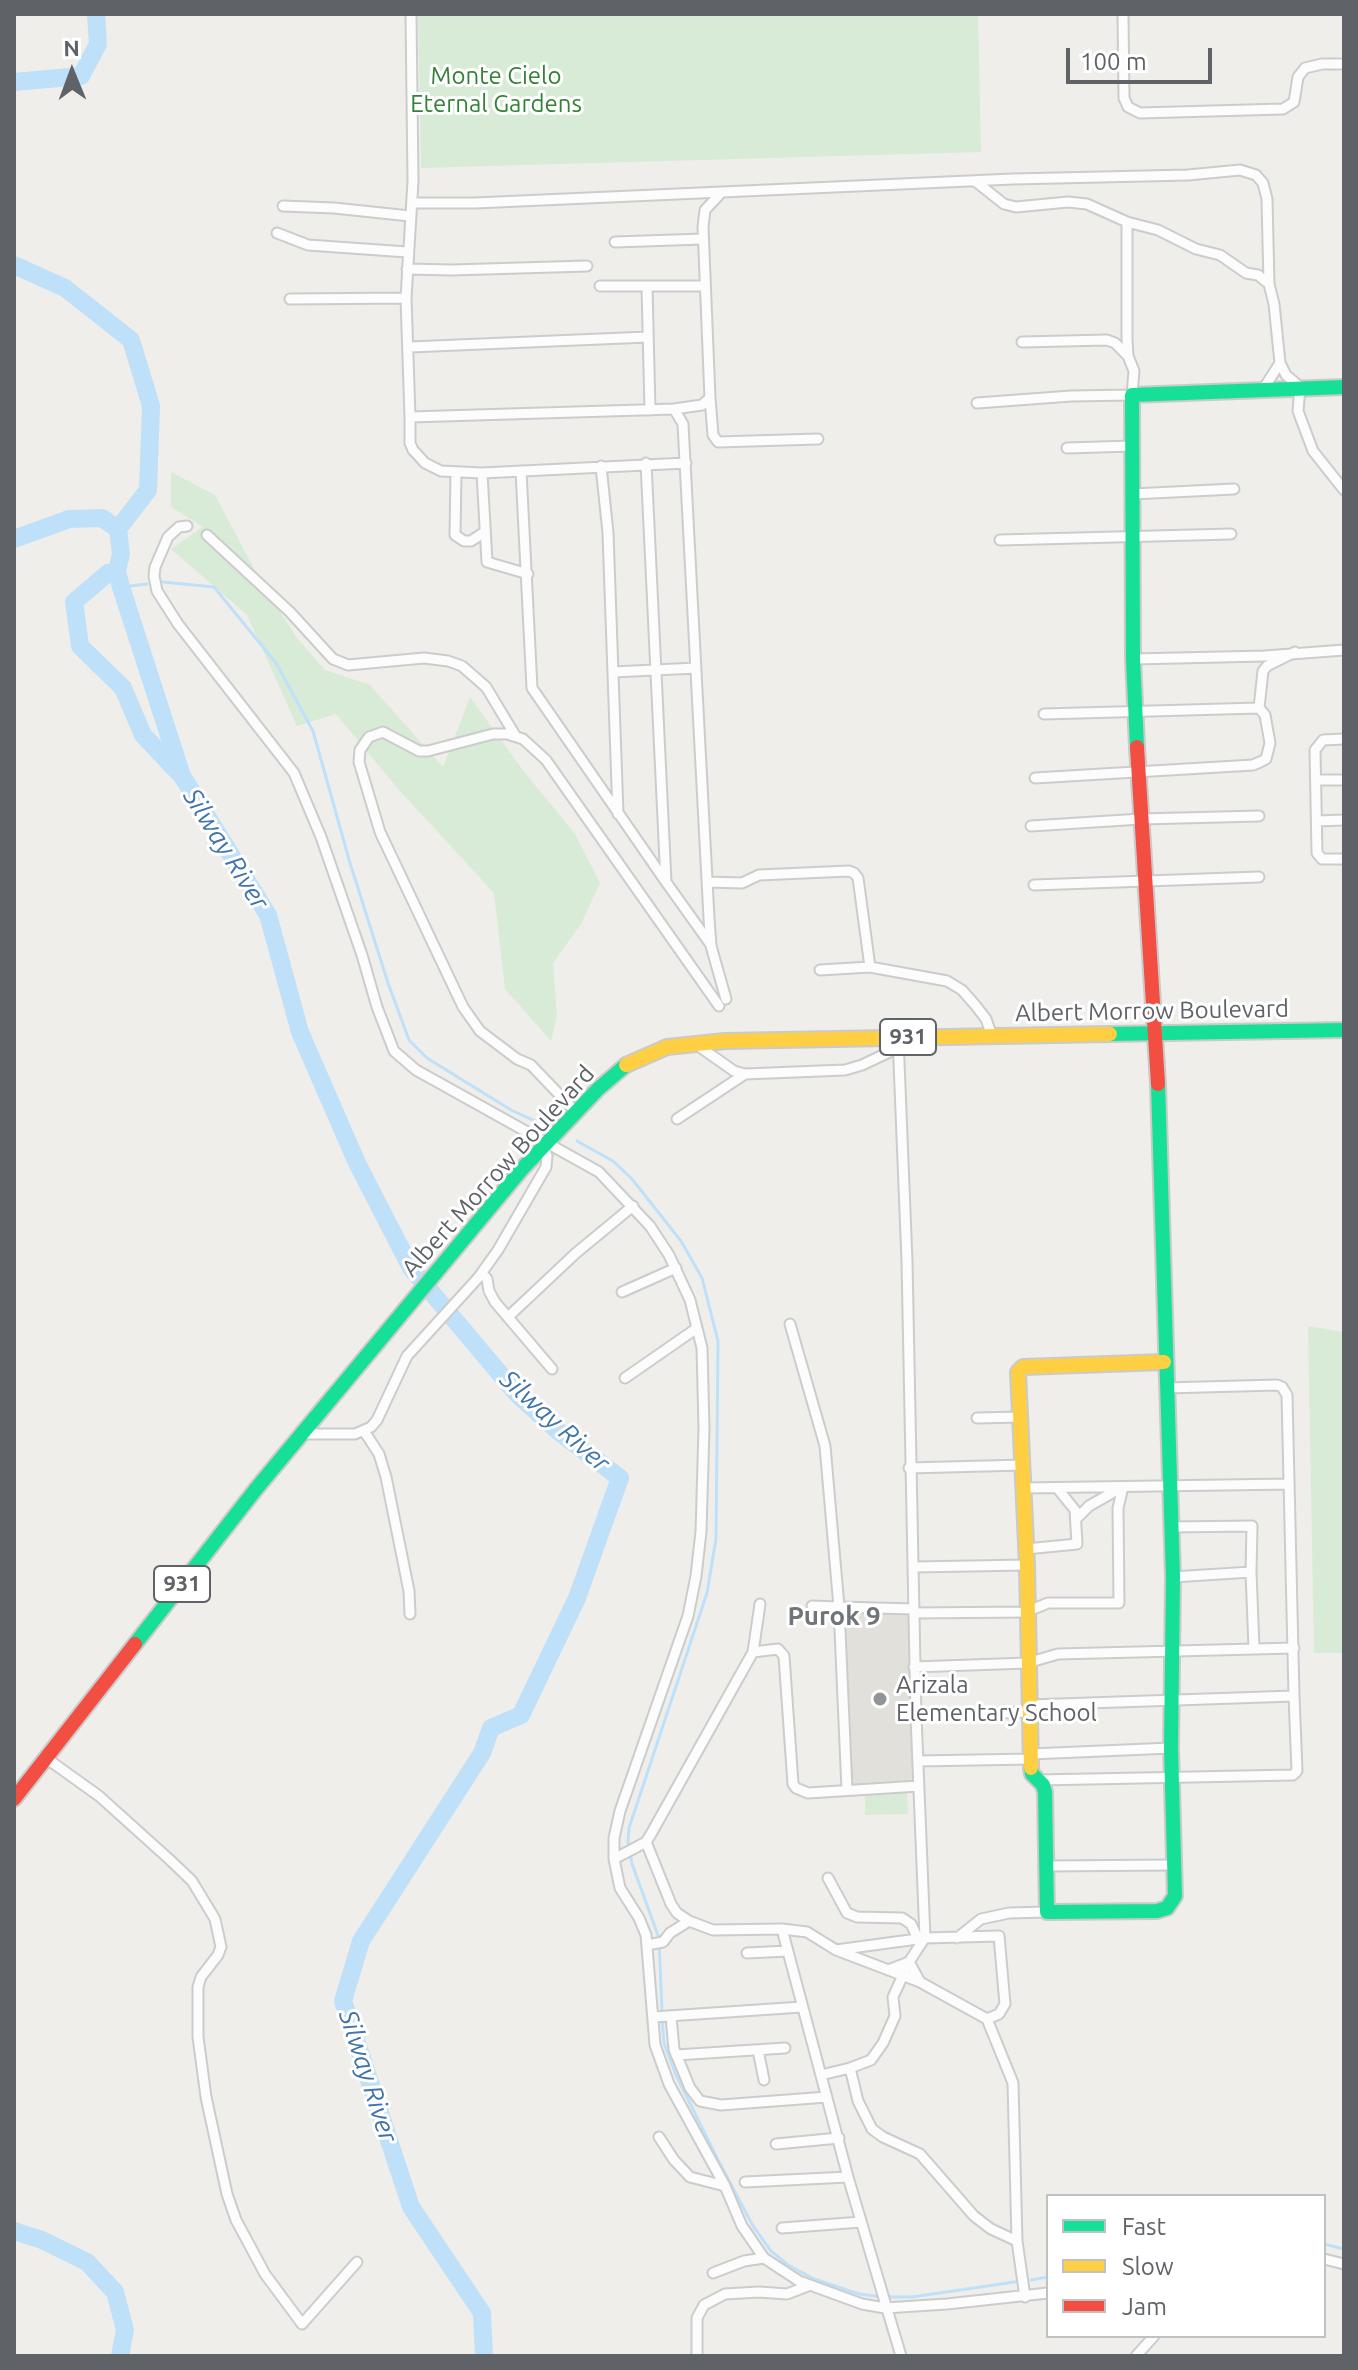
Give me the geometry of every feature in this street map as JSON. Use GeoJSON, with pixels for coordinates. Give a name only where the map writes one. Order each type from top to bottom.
{"type":"FeatureCollection","features":[{"type":"Feature","properties":{"kind":"main road"},"geometry":{"type":"LineString","coordinates":[[1164,1362],[1023,1367],[1017,1378],[1027,1565],[1031,1771],[1045,1792],[1047,1912],[1164,1910],[1175,1896],[1171,1748],[1173,1577],[1156,1033],[1133,659],[1132,395],[1344,387]]}},
{"type":"Feature","properties":{"kind":"main road","name":"Albert Morrow Boulevard"},"geometry":{"type":"LineString","coordinates":[[14,1799],[301,1434],[521,1170],[618,1070],[642,1056],[694,1042],[898,1042],[992,1036],[1344,1030]]}},
{"type":"Feature","properties":{"kind":"street"},"geometry":{"type":"LineString","coordinates":[[411,14],[412,203],[406,298],[410,347],[410,443],[419,458],[433,468],[456,473],[686,463]]}},
{"type":"Feature","properties":{"kind":"street"},"geometry":{"type":"LineString","coordinates":[[1123,14],[1124,98],[1128,107],[1140,113],[1283,109],[1294,102],[1298,77],[1305,68],[1344,64]]}},
{"type":"Feature","properties":{"kind":"street"},"geometry":{"type":"LineString","coordinates":[[412,203],[1249,172],[1263,183],[1267,199],[1269,284],[1277,319],[1280,363],[1286,375],[1300,387],[1298,411],[1313,451],[1342,484]]}},
{"type":"Feature","properties":{"kind":"street"},"geometry":{"type":"LineString","coordinates":[[975,181],[1004,204],[1016,207],[1068,202],[1087,204],[1127,222],[1152,227],[1196,249],[1220,255],[1269,284]]}},
{"type":"Feature","properties":{"kind":"street"},"geometry":{"type":"LineString","coordinates":[[705,210],[722,192]]}},
{"type":"Feature","properties":{"kind":"street"},"geometry":{"type":"LineString","coordinates":[[695,193],[705,210],[704,286],[713,435],[718,442],[818,439]]}},
{"type":"Feature","properties":{"kind":"street"},"geometry":{"type":"LineString","coordinates":[[283,206],[410,216]]}},
{"type":"Feature","properties":{"kind":"street"},"geometry":{"type":"LineString","coordinates":[[977,403],[1132,395],[1134,371],[1128,356],[1127,222]]}},
{"type":"Feature","properties":{"kind":"street"},"geometry":{"type":"LineString","coordinates":[[277,233],[308,245],[407,252]]}},
{"type":"Feature","properties":{"kind":"street"},"geometry":{"type":"LineString","coordinates":[[615,242],[703,239]]}},
{"type":"Feature","properties":{"kind":"street"},"geometry":{"type":"LineString","coordinates":[[407,269],[587,266]]}},
{"type":"Feature","properties":{"kind":"street"},"geometry":{"type":"LineString","coordinates":[[600,286],[704,286]]}},
{"type":"Feature","properties":{"kind":"street"},"geometry":{"type":"LineString","coordinates":[[647,287],[650,410]]}},
{"type":"Feature","properties":{"kind":"street"},"geometry":{"type":"LineString","coordinates":[[290,299],[406,298]]}},
{"type":"Feature","properties":{"kind":"street"},"geometry":{"type":"LineString","coordinates":[[410,347],[648,337]]}},
{"type":"Feature","properties":{"kind":"street"},"geometry":{"type":"LineString","coordinates":[[1022,342],[1107,340],[1115,343],[1128,356]]}},
{"type":"Feature","properties":{"kind":"street"},"geometry":{"type":"LineString","coordinates":[[1264,388],[1280,363]]}},
{"type":"Feature","properties":{"kind":"street"},"geometry":{"type":"LineString","coordinates":[[410,417],[674,409],[702,405],[710,398]]}},
{"type":"Feature","properties":{"kind":"street"},"geometry":{"type":"LineString","coordinates":[[207,535],[290,612],[333,659],[348,665],[424,658],[448,661],[462,666],[486,687],[515,735],[546,760],[722,1002],[711,946],[707,882],[683,424],[688,408]]}},
{"type":"Feature","properties":{"kind":"street"},"geometry":{"type":"LineString","coordinates":[[674,409],[683,424]]}},
{"type":"Feature","properties":{"kind":"street"},"geometry":{"type":"LineString","coordinates":[[1067,448],[1132,446]]}},
{"type":"Feature","properties":{"kind":"street"},"geometry":{"type":"LineString","coordinates":[[646,463],[666,882]]}},
{"type":"Feature","properties":{"kind":"street"},"geometry":{"type":"LineString","coordinates":[[601,466],[608,533],[618,814]]}},
{"type":"Feature","properties":{"kind":"street"},"geometry":{"type":"LineString","coordinates":[[521,471],[532,688],[711,946]]}},
{"type":"Feature","properties":{"kind":"street"},"geometry":{"type":"LineString","coordinates":[[456,473],[455,535],[464,541],[471,541],[483,533]]}},
{"type":"Feature","properties":{"kind":"street"},"geometry":{"type":"LineString","coordinates":[[482,473],[487,562],[528,574]]}},
{"type":"Feature","properties":{"kind":"street"},"geometry":{"type":"LineString","coordinates":[[1133,494],[1234,489]]}},
{"type":"Feature","properties":{"kind":"street"},"geometry":{"type":"LineString","coordinates":[[187,526],[179,527],[168,537],[155,567],[157,591],[178,624],[294,773],[321,837],[394,1051],[416,1070],[545,1145],[599,1172],[650,1226],[676,1268],[690,1300],[702,1348],[704,1428],[701,1532],[696,1576],[688,1616],[616,1826],[623,1854],[620,1888],[656,1944],[654,2017],[658,2058],[725,2186],[742,2226],[764,2258],[808,2286],[862,2304],[885,2306],[1024,2288],[1046,2293]]}},
{"type":"Feature","properties":{"kind":"street"},"geometry":{"type":"LineString","coordinates":[[1000,540],[1231,534]]}},
{"type":"Feature","properties":{"kind":"street"},"geometry":{"type":"LineString","coordinates":[[1133,659],[1344,650]]}},
{"type":"Feature","properties":{"kind":"street"},"geometry":{"type":"LineString","coordinates":[[1035,778],[1253,765],[1266,759],[1269,733],[1265,715],[1259,708],[1263,671],[1295,652]]}},
{"type":"Feature","properties":{"kind":"street"},"geometry":{"type":"LineString","coordinates":[[613,672],[696,668]]}},
{"type":"Feature","properties":{"kind":"street"},"geometry":{"type":"LineString","coordinates":[[1044,714],[1259,708]]}},
{"type":"Feature","properties":{"kind":"street"},"geometry":{"type":"LineString","coordinates":[[515,735],[476,737],[419,751],[392,734],[376,733],[360,750],[361,776],[380,832],[471,1021],[517,1059],[531,1065],[576,1112]]}},
{"type":"Feature","properties":{"kind":"street"},"geometry":{"type":"LineString","coordinates":[[1344,739],[1323,740],[1317,744],[1316,780],[1319,857],[1344,859]]}},
{"type":"Feature","properties":{"kind":"street"},"geometry":{"type":"LineString","coordinates":[[1316,780],[1344,780]]}},
{"type":"Feature","properties":{"kind":"street"},"geometry":{"type":"LineString","coordinates":[[1031,826],[1259,816]]}},
{"type":"Feature","properties":{"kind":"street"},"geometry":{"type":"LineString","coordinates":[[1317,821],[1344,820]]}},
{"type":"Feature","properties":{"kind":"street"},"geometry":{"type":"LineString","coordinates":[[657,869],[665,859]]}},
{"type":"Feature","properties":{"kind":"street"},"geometry":{"type":"LineString","coordinates":[[707,882],[742,883],[759,875],[854,873],[858,878],[870,967]]}},
{"type":"Feature","properties":{"kind":"street"},"geometry":{"type":"LineString","coordinates":[[1034,885],[1259,877]]}},
{"type":"Feature","properties":{"kind":"street"},"geometry":{"type":"LineString","coordinates":[[820,970],[870,967],[947,981],[962,990],[976,1006],[986,1019],[992,1036]]}},
{"type":"Feature","properties":{"kind":"street"},"geometry":{"type":"LineString","coordinates":[[694,1042],[721,1063],[745,1074],[845,1070],[862,1065],[898,1042]]}},
{"type":"Feature","properties":{"kind":"street"},"geometry":{"type":"LineString","coordinates":[[821,2075],[871,2060],[894,2020],[893,1997],[922,1939],[909,1468],[911,1418],[907,1261],[898,1042]]}},
{"type":"Feature","properties":{"kind":"street"},"geometry":{"type":"LineString","coordinates":[[677,1119],[745,1074]]}},
{"type":"Feature","properties":{"kind":"street"},"geometry":{"type":"LineString","coordinates":[[301,1434],[344,1436],[364,1431],[382,1413],[401,1366],[480,1275],[546,1167],[545,1145]]}},
{"type":"Feature","properties":{"kind":"street"},"geometry":{"type":"LineString","coordinates":[[508,1317],[576,1253],[633,1206]]}},
{"type":"Feature","properties":{"kind":"street"},"geometry":{"type":"LineString","coordinates":[[622,1292],[676,1268]]}},
{"type":"Feature","properties":{"kind":"street"},"geometry":{"type":"LineString","coordinates":[[480,1275],[489,1282],[490,1295],[552,1369]]}},
{"type":"Feature","properties":{"kind":"street"},"geometry":{"type":"LineString","coordinates":[[790,1324],[825,1446],[839,1607],[847,1790]]}},
{"type":"Feature","properties":{"kind":"street"},"geometry":{"type":"LineString","coordinates":[[625,1378],[697,1328]]}},
{"type":"Feature","properties":{"kind":"street"},"geometry":{"type":"LineString","coordinates":[[1037,1780],[1296,1774],[1287,1395],[1282,1387],[1166,1388]]}},
{"type":"Feature","properties":{"kind":"street"},"geometry":{"type":"LineString","coordinates":[[977,1418],[1021,1417]]}},
{"type":"Feature","properties":{"kind":"street"},"geometry":{"type":"LineString","coordinates":[[364,1431],[379,1454],[386,1477],[409,1591],[410,1614]]}},
{"type":"Feature","properties":{"kind":"street"},"geometry":{"type":"LineString","coordinates":[[909,1468],[1023,1465]]}},
{"type":"Feature","properties":{"kind":"street"},"geometry":{"type":"LineString","coordinates":[[1024,1488],[1289,1484]]}},
{"type":"Feature","properties":{"kind":"street"},"geometry":{"type":"LineString","coordinates":[[812,1606],[1026,1612],[1048,1603],[1119,1603],[1118,1508],[1123,1487]]}},
{"type":"Feature","properties":{"kind":"street"},"geometry":{"type":"LineString","coordinates":[[1077,1518],[1097,1500],[1123,1487]]}},
{"type":"Feature","properties":{"kind":"street"},"geometry":{"type":"LineString","coordinates":[[1026,1549],[1077,1544],[1075,1510],[1057,1488]]}},
{"type":"Feature","properties":{"kind":"street"},"geometry":{"type":"LineString","coordinates":[[1170,1527],[1252,1526],[1254,1648]]}},
{"type":"Feature","properties":{"kind":"street"},"geometry":{"type":"LineString","coordinates":[[914,1567],[1027,1565]]}},
{"type":"Feature","properties":{"kind":"street"},"geometry":{"type":"LineString","coordinates":[[1173,1577],[1251,1572]]}},
{"type":"Feature","properties":{"kind":"street"},"geometry":{"type":"LineString","coordinates":[[623,1854],[646,1842],[663,1816],[703,1737],[753,1652],[760,1604]]}},
{"type":"Feature","properties":{"kind":"street"},"geometry":{"type":"LineString","coordinates":[[914,1667],[1027,1663],[1052,1654],[1294,1648]]}},
{"type":"Feature","properties":{"kind":"street"},"geometry":{"type":"LineString","coordinates":[[753,1652],[778,1649],[783,1653],[793,1784],[800,1792],[919,1786]]}},
{"type":"Feature","properties":{"kind":"street"},"geometry":{"type":"LineString","coordinates":[[916,1716],[1173,1699],[1294,1696]]}},
{"type":"Feature","properties":{"kind":"street"},"geometry":{"type":"LineString","coordinates":[[918,1761],[1171,1748]]}},
{"type":"Feature","properties":{"kind":"street"},"geometry":{"type":"LineString","coordinates":[[46,1758],[99,1796],[169,1859],[192,1881],[215,1919],[221,1947],[198,1987],[198,2037],[206,2097],[227,2194],[250,2249],[265,2274],[302,2324],[357,2262]]}},
{"type":"Feature","properties":{"kind":"street"},"geometry":{"type":"LineString","coordinates":[[646,1842],[671,1904],[677,1913],[689,1921],[713,1930],[782,1929],[807,1932],[836,1950],[920,1982],[987,2019],[1013,2083],[1017,2241],[1024,2288]]}},
{"type":"Feature","properties":{"kind":"street"},"geometry":{"type":"LineString","coordinates":[[1047,1866],[1173,1865]]}},
{"type":"Feature","properties":{"kind":"street"},"geometry":{"type":"LineString","coordinates":[[828,1878],[847,1913],[857,1917],[902,1918],[922,1939]]}},
{"type":"Feature","properties":{"kind":"street"},"geometry":{"type":"LineString","coordinates":[[957,1938],[981,1919],[1009,1913],[1047,1912]]}},
{"type":"Feature","properties":{"kind":"street"},"geometry":{"type":"LineString","coordinates":[[656,1944],[689,1921]]}},
{"type":"Feature","properties":{"kind":"street"},"geometry":{"type":"LineString","coordinates":[[782,1929],[848,2177],[901,2356]]}},
{"type":"Feature","properties":{"kind":"street"},"geometry":{"type":"LineString","coordinates":[[836,1950],[922,1939],[999,1936],[1005,2004],[999,2014],[987,2019]]}},
{"type":"Feature","properties":{"kind":"street"},"geometry":{"type":"LineString","coordinates":[[747,1953],[788,1951]]}},
{"type":"Feature","properties":{"kind":"street"},"geometry":{"type":"LineString","coordinates":[[888,1970],[909,1962]]}},
{"type":"Feature","properties":{"kind":"street"},"geometry":{"type":"LineString","coordinates":[[909,1962],[920,1982]]}},
{"type":"Feature","properties":{"kind":"street"},"geometry":{"type":"LineString","coordinates":[[654,2017],[802,2007]]}},
{"type":"Feature","properties":{"kind":"street"},"geometry":{"type":"LineString","coordinates":[[670,2016],[676,2055],[690,2088],[700,2101],[721,2105],[827,2097]]}},
{"type":"Feature","properties":{"kind":"street"},"geometry":{"type":"LineString","coordinates":[[676,2055],[785,2048]]}},
{"type":"Feature","properties":{"kind":"street"},"geometry":{"type":"LineString","coordinates":[[758,2050],[764,2080]]}},
{"type":"Feature","properties":{"kind":"street"},"geometry":{"type":"LineString","coordinates":[[850,2068],[858,2101],[872,2129],[920,2154],[974,2216],[991,2229],[1017,2241]]}},
{"type":"Feature","properties":{"kind":"street"},"geometry":{"type":"LineString","coordinates":[[659,2137],[690,2177],[725,2186]]}},
{"type":"Feature","properties":{"kind":"street"},"geometry":{"type":"LineString","coordinates":[[776,2144],[839,2138]]}},
{"type":"Feature","properties":{"kind":"street"},"geometry":{"type":"LineString","coordinates":[[745,2182],[848,2177]]}},
{"type":"Feature","properties":{"kind":"street"},"geometry":{"type":"LineString","coordinates":[[782,2228],[861,2222]]}},
{"type":"Feature","properties":{"kind":"street"},"geometry":{"type":"LineString","coordinates":[[713,2273],[744,2261],[764,2258]]}},
{"type":"Feature","properties":{"kind":"street"},"geometry":{"type":"LineString","coordinates":[[697,2356],[697,2318],[704,2305],[725,2294],[787,2294],[808,2286]]}},
{"type":"Feature","properties":{"kind":"street"},"geometry":{"type":"LineString","coordinates":[[1136,2356],[1152,2338]]}},
{"type":"Feature","properties":{"kind":"shaded area","name":"Arizala Elementary School"},"geometry":{"type":"Polygon","coordinates":[[[910,1613],[916,1783],[851,1785],[842,1614],[910,1613]]]}},
{"type":"Feature","properties":{"kind":"green space","name":"Monte Cielo Eternal Gardens"},"geometry":{"type":"Polygon","coordinates":[[[418,14],[978,14],[981,152],[421,168],[418,14]]]}},
{"type":"Feature","properties":{"kind":"green space"},"geometry":{"type":"Polygon","coordinates":[[[171,472],[215,495],[261,582],[297,638],[325,670],[370,685],[443,767],[470,697],[522,769],[575,834],[600,883],[581,924],[553,963],[557,1015],[551,1041],[505,989],[494,893],[399,790],[336,714],[297,726],[247,615],[171,549],[203,527],[171,507],[171,472]]]}},
{"type":"Feature","properties":{"kind":"green space"},"geometry":{"type":"Polygon","coordinates":[[[1308,1326],[1344,1332],[1344,1653],[1314,1653],[1308,1326]]]}},
{"type":"Feature","properties":{"kind":"green space"},"geometry":{"type":"Polygon","coordinates":[[[907,1791],[908,1814],[865,1815],[865,1792],[907,1791]]]}},
{"type":"Feature","properties":{"kind":"waterway"},"geometry":{"type":"LineString","coordinates":[[14,82],[81,76],[98,44],[96,14]]}},
{"type":"Feature","properties":{"kind":"waterway"},"geometry":{"type":"LineString","coordinates":[[14,265],[65,288],[131,340],[151,406],[148,490],[118,529]]}},
{"type":"Feature","properties":{"kind":"waterway","name":"Silway River"},"geometry":{"type":"LineString","coordinates":[[14,539],[69,519],[102,518],[118,529],[121,554],[117,571],[121,587],[182,776],[268,915],[300,1032],[357,1163],[411,1268],[517,1394],[558,1431],[620,1478],[577,1598],[521,1715],[491,1728],[482,1753],[361,1941],[343,2001],[411,2207],[482,2313],[484,2356]]}},
{"type":"Feature","properties":{"kind":"waterway"},"geometry":{"type":"LineString","coordinates":[[117,571],[108,573],[74,602],[80,646],[123,688],[143,735],[179,773]]}},
{"type":"Feature","properties":{"kind":"waterway"},"geometry":{"type":"LineString","coordinates":[[163,582],[214,587],[276,663],[313,731],[350,863],[409,1040],[427,1058],[511,1110],[546,1126]]}},
{"type":"Feature","properties":{"kind":"waterway"},"geometry":{"type":"LineString","coordinates":[[121,587],[147,584]]}},
{"type":"Feature","properties":{"kind":"waterway"},"geometry":{"type":"LineString","coordinates":[[577,1141],[613,1161],[632,1179],[681,1241],[702,1278],[718,1341],[716,1539],[707,1593],[629,1828],[632,1864],[659,1938],[662,2013]]}},
{"type":"Feature","properties":{"kind":"waterway"},"geometry":{"type":"LineString","coordinates":[[662,2020],[664,2043],[676,2075],[718,2160],[753,2226],[771,2251],[788,2265],[814,2279],[859,2294],[883,2297],[912,2297],[1021,2281]]}},
{"type":"Feature","properties":{"kind":"waterway"},"geometry":{"type":"LineString","coordinates":[[14,2231],[42,2240],[87,2262],[115,2292],[125,2330],[120,2356]]}},
{"type":"Feature","properties":{"kind":"waterway"},"geometry":{"type":"LineString","coordinates":[[1326,2244],[1344,2249]]}},
{"type":"Feature","properties":{"kind":"waterway"},"geometry":{"type":"LineString","coordinates":[[1031,2280],[1046,2277]]}},
{"type":"Feature","properties":{"kind":"traffic: fast"},"geometry":{"type":"LineString","coordinates":[[1137,747],[1133,659],[1132,395],[1344,387]]}},
{"type":"Feature","properties":{"kind":"traffic: fast"},"geometry":{"type":"LineString","coordinates":[[1110,1034],[1344,1030]]}},
{"type":"Feature","properties":{"kind":"traffic: fast"},"geometry":{"type":"LineString","coordinates":[[135,1644],[256,1489],[521,1170],[598,1089],[626,1065]]}},
{"type":"Feature","properties":{"kind":"traffic: fast"},"geometry":{"type":"LineString","coordinates":[[1031,1768],[1045,1792],[1047,1912],[1157,1911],[1167,1908],[1175,1896],[1171,1748],[1173,1577],[1158,1084]]}},
{"type":"Feature","properties":{"kind":"traffic: slow"},"geometry":{"type":"LineString","coordinates":[[626,1065],[667,1047],[725,1041],[1110,1034]]}},
{"type":"Feature","properties":{"kind":"traffic: slow"},"geometry":{"type":"LineString","coordinates":[[1031,1768],[1027,1565],[1018,1372],[1023,1367],[1164,1362]]}},
{"type":"Feature","properties":{"kind":"traffic: jam"},"geometry":{"type":"LineString","coordinates":[[1137,747],[1158,1084]]}},
{"type":"Feature","properties":{"kind":"traffic: jam"},"geometry":{"type":"LineString","coordinates":[[14,1799],[135,1644]]}},
{"type":"Feature","properties":{"kind":"place","name":"Arizala Elementary School"},"geometry":{"type":"Point","coordinates":[880,1699]}},
{"type":"Feature","properties":{"kind":"district","name":"Purok 9"},"geometry":{"type":"Point","coordinates":[834,1616]}}]}
